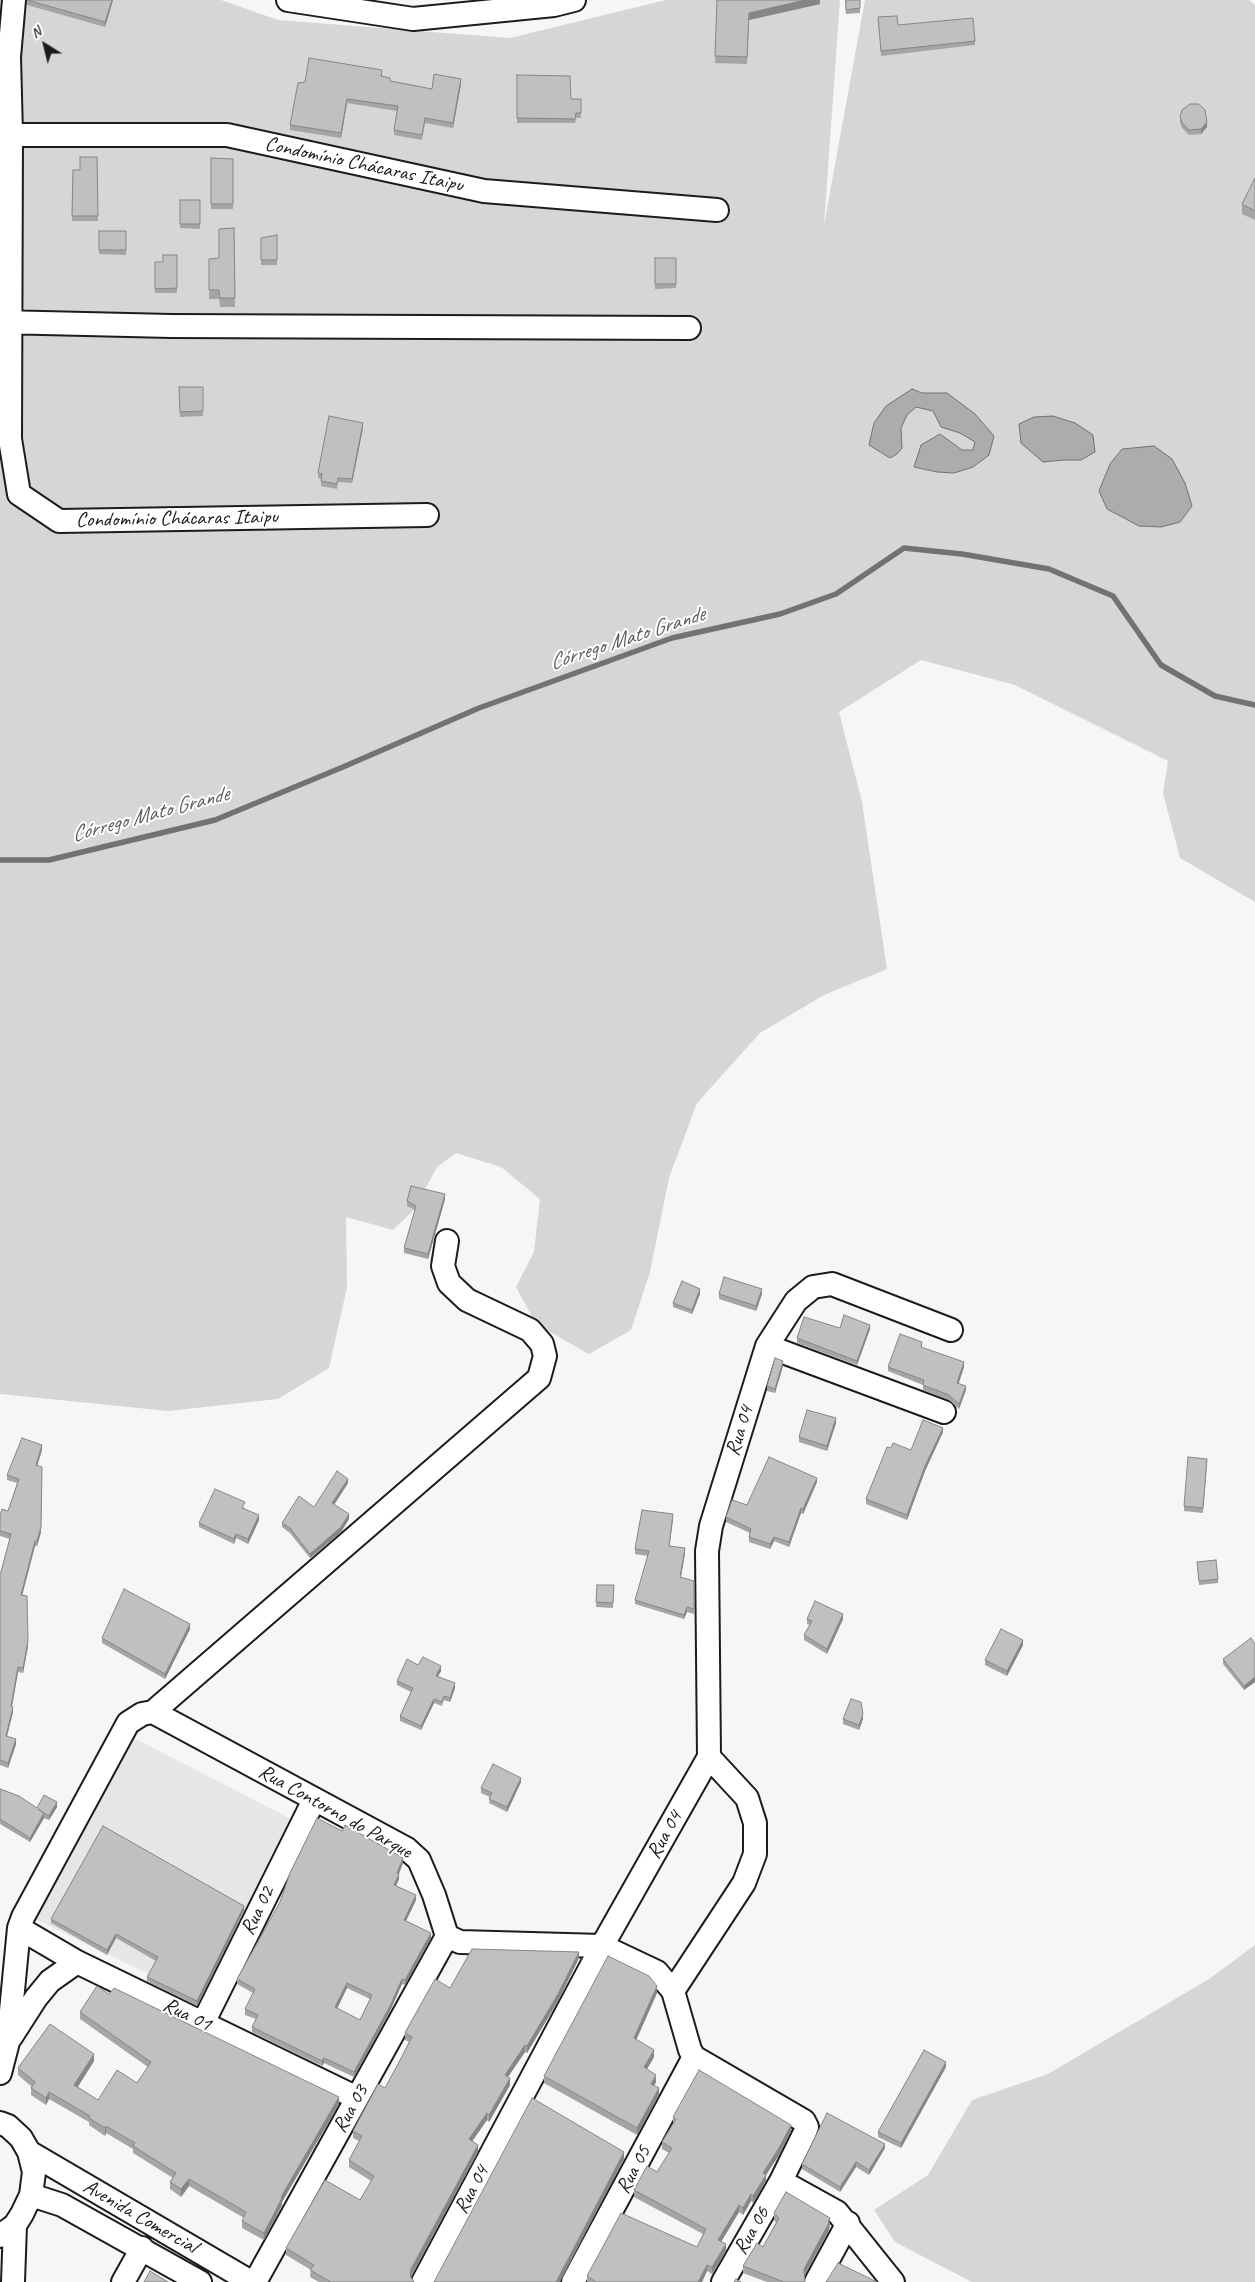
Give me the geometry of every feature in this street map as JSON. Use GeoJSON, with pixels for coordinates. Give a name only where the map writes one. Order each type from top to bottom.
{"type":"FeatureCollection","features":[{"type":"Feature","properties":{"kind":"street","name":"Condomínio Chácaras Itaipu"},"geometry":{"type":"LineString","coordinates":[[14,0],[5,134],[5,321],[10,439],[19,494],[59,521],[426,516]]}},
{"type":"Feature","properties":{"kind":"street"},"geometry":{"type":"LineString","coordinates":[[290,0],[413,19],[554,5],[574,0]]}},
{"type":"Feature","properties":{"kind":"street","name":"Condomínio Chácaras Itaipu"},"geometry":{"type":"LineString","coordinates":[[5,134],[226,135],[484,191],[717,210]]}},
{"type":"Feature","properties":{"kind":"street"},"geometry":{"type":"LineString","coordinates":[[5,321],[171,326],[689,328]]}},
{"type":"Feature","properties":{"kind":"street"},"geometry":{"type":"LineString","coordinates":[[0,2073],[8,2042],[20,1928],[23,1917],[128,1723],[142,1714],[153,1712],[539,1378],[545,1356],[542,1344],[530,1330],[467,1300],[449,1283],[443,1266],[447,1241]]}},
{"type":"Feature","properties":{"kind":"street","name":"Rua 04"},"geometry":{"type":"LineString","coordinates":[[422,2282],[602,1946],[709,1757],[707,1551],[711,1526],[767,1346],[796,1301],[813,1287],[832,1284],[951,1330]]}},
{"type":"Feature","properties":{"kind":"street"},"geometry":{"type":"LineString","coordinates":[[767,1346],[944,1412]]}},
{"type":"Feature","properties":{"kind":"street","name":"Rua Contorno do Parque"},"geometry":{"type":"LineString","coordinates":[[153,1712],[407,1849],[419,1860],[434,1895],[447,1936]]}},
{"type":"Feature","properties":{"kind":"street"},"geometry":{"type":"LineString","coordinates":[[673,1991],[744,1883],[755,1854],[755,1823],[747,1798],[709,1757]]}},
{"type":"Feature","properties":{"kind":"street","name":"Rua 02"},"geometry":{"type":"LineString","coordinates":[[203,2023],[314,1800]]}},
{"type":"Feature","properties":{"kind":"street","name":"Rua 01"},"geometry":{"type":"LineString","coordinates":[[20,1928],[77,1962],[357,2098]]}},
{"type":"Feature","properties":{"kind":"street"},"geometry":{"type":"LineString","coordinates":[[447,1936],[460,1942],[602,1946],[657,1972],[673,1991],[690,2050],[694,2057],[804,2121],[807,2127],[781,2181],[837,2212],[848,2223],[893,2282]]}},
{"type":"Feature","properties":{"kind":"street","name":"Rua 03"},"geometry":{"type":"LineString","coordinates":[[255,2282],[447,1936]]}},
{"type":"Feature","properties":{"kind":"street"},"geometry":{"type":"LineString","coordinates":[[8,2042],[36,1998],[50,1981],[77,1962]]}},
{"type":"Feature","properties":{"kind":"street","name":"Rua 05"},"geometry":{"type":"LineString","coordinates":[[574,2282],[694,2057]]}},
{"type":"Feature","properties":{"kind":"street"},"geometry":{"type":"LineString","coordinates":[[0,2123],[8,2126],[21,2138],[29,2152],[34,2172],[31,2195],[8,2230],[12,2282]]}},
{"type":"Feature","properties":{"kind":"street","name":"Avenida Comercial"},"geometry":{"type":"LineString","coordinates":[[29,2152],[251,2282]]}},
{"type":"Feature","properties":{"kind":"street","name":"Rua 06"},"geometry":{"type":"LineString","coordinates":[[723,2282],[781,2181]]}},
{"type":"Feature","properties":{"kind":"street","name":"Avenida Comercial"},"geometry":{"type":"LineString","coordinates":[[31,2195],[62,2205],[200,2282]]}},
{"type":"Feature","properties":{"kind":"street"},"geometry":{"type":"LineString","coordinates":[[816,2282],[848,2223]]}},
{"type":"Feature","properties":{"kind":"street"},"geometry":{"type":"LineString","coordinates":[[123,2282],[142,2248]]}},
{"type":"Feature","properties":{"kind":"street"},"geometry":{"type":"LineString","coordinates":[[0,2268],[7,2282]]}},
{"type":"Feature","properties":{"kind":"shaded area"},"geometry":{"type":"Polygon","coordinates":[[[0,0],[221,0],[278,20],[510,38],[666,0],[840,0],[824,225],[865,0],[1249,0],[1255,5],[1255,902],[1180,858],[1163,793],[1168,761],[1015,685],[921,660],[839,712],[862,802],[887,969],[824,995],[760,1033],[697,1103],[669,1178],[650,1272],[631,1330],[589,1354],[536,1324],[516,1287],[534,1252],[540,1199],[501,1167],[456,1153],[437,1167],[414,1210],[393,1230],[346,1217],[347,1287],[329,1368],[278,1399],[168,1411],[0,1394],[0,0]]]}},
{"type":"Feature","properties":{"kind":"shaded area"},"geometry":{"type":"Polygon","coordinates":[[[912,389],[922,393],[947,393],[975,414],[994,436],[989,455],[973,467],[954,473],[937,472],[914,467],[921,445],[940,434],[962,450],[973,450],[975,442],[960,433],[941,427],[933,411],[916,407],[907,415],[901,428],[902,448],[897,454],[890,458],[869,445],[874,423],[886,406],[912,389]]]}},
{"type":"Feature","properties":{"kind":"shaded area"},"geometry":{"type":"Polygon","coordinates":[[[1053,416],[1075,423],[1093,435],[1095,452],[1081,460],[1043,462],[1021,443],[1019,424],[1034,417],[1053,416]]]}},
{"type":"Feature","properties":{"kind":"shaded area"},"geometry":{"type":"Polygon","coordinates":[[[1154,446],[1172,459],[1185,483],[1192,506],[1180,522],[1161,527],[1139,526],[1107,509],[1099,491],[1110,464],[1122,449],[1154,446]]]}},
{"type":"Feature","properties":{"kind":"shaded area"},"geometry":{"type":"Polygon","coordinates":[[[132,1737],[295,1821],[204,2001],[29,1916],[132,1737]]]}},
{"type":"Feature","properties":{"kind":"shaded area"},"geometry":{"type":"Polygon","coordinates":[[[1255,1945],[1255,2282],[972,2282],[895,2242],[874,2210],[928,2175],[972,2100],[1048,2074],[1209,1979],[1255,1945]]]}},
{"type":"Feature","properties":{"kind":"building"},"geometry":{"type":"Polygon","coordinates":[[[27,0],[112,0],[105,22],[27,0]]]}},
{"type":"Feature","properties":{"kind":"building"},"geometry":{"type":"Polygon","coordinates":[[[717,0],[805,0],[749,13],[747,57],[715,56],[717,0]]]}},
{"type":"Feature","properties":{"kind":"building"},"geometry":{"type":"Polygon","coordinates":[[[846,0],[860,0],[860,8],[846,10],[846,0]]]}},
{"type":"Feature","properties":{"kind":"building"},"geometry":{"type":"Polygon","coordinates":[[[897,16],[898,25],[973,18],[975,41],[881,51],[878,17],[897,16]]]}},
{"type":"Feature","properties":{"kind":"building"},"geometry":{"type":"Polygon","coordinates":[[[309,58],[382,70],[381,76],[390,78],[390,81],[432,89],[434,74],[461,79],[453,123],[425,118],[422,135],[394,130],[398,106],[347,99],[341,133],[290,125],[298,83],[305,82],[309,58]]]}},
{"type":"Feature","properties":{"kind":"building"},"geometry":{"type":"Polygon","coordinates":[[[517,75],[570,76],[571,99],[581,99],[581,113],[576,113],[575,119],[517,118],[517,75]]]}},
{"type":"Feature","properties":{"kind":"building"},"geometry":{"type":"Polygon","coordinates":[[[1190,104],[1199,104],[1205,110],[1207,122],[1201,129],[1189,130],[1182,123],[1180,117],[1182,110],[1190,104]]]}},
{"type":"Feature","properties":{"kind":"building"},"geometry":{"type":"Polygon","coordinates":[[[80,157],[97,157],[98,216],[72,216],[73,170],[80,170],[80,157]]]}},
{"type":"Feature","properties":{"kind":"building"},"geometry":{"type":"Polygon","coordinates":[[[211,158],[233,159],[233,204],[211,204],[211,158]]]}},
{"type":"Feature","properties":{"kind":"building"},"geometry":{"type":"Polygon","coordinates":[[[1255,178],[1255,211],[1242,204],[1255,178]]]}},
{"type":"Feature","properties":{"kind":"building"},"geometry":{"type":"Polygon","coordinates":[[[180,200],[200,200],[200,224],[180,224],[180,200]]]}},
{"type":"Feature","properties":{"kind":"building"},"geometry":{"type":"Polygon","coordinates":[[[234,228],[235,298],[220,298],[219,290],[209,290],[209,259],[219,258],[219,229],[234,228]]]}},
{"type":"Feature","properties":{"kind":"building"},"geometry":{"type":"Polygon","coordinates":[[[99,231],[126,231],[126,250],[99,250],[99,231]]]}},
{"type":"Feature","properties":{"kind":"building"},"geometry":{"type":"Polygon","coordinates":[[[277,235],[277,260],[261,260],[261,238],[277,235]]]}},
{"type":"Feature","properties":{"kind":"building"},"geometry":{"type":"Polygon","coordinates":[[[163,255],[177,255],[177,288],[155,289],[155,262],[163,262],[163,255]]]}},
{"type":"Feature","properties":{"kind":"building"},"geometry":{"type":"Polygon","coordinates":[[[655,258],[676,258],[676,284],[655,284],[655,258]]]}},
{"type":"Feature","properties":{"kind":"building"},"geometry":{"type":"Polygon","coordinates":[[[179,387],[203,387],[203,411],[180,412],[179,387]]]}},
{"type":"Feature","properties":{"kind":"building"},"geometry":{"type":"Polygon","coordinates":[[[329,416],[363,423],[352,479],[338,478],[337,484],[321,481],[322,474],[318,473],[329,416]]]}},
{"type":"Feature","properties":{"kind":"building"},"geometry":{"type":"Polygon","coordinates":[[[411,1186],[445,1194],[428,1254],[404,1248],[416,1206],[407,1201],[411,1186]]]}},
{"type":"Feature","properties":{"kind":"building"},"geometry":{"type":"Polygon","coordinates":[[[724,1277],[762,1289],[756,1306],[719,1294],[724,1277]]]}},
{"type":"Feature","properties":{"kind":"building"},"geometry":{"type":"Polygon","coordinates":[[[682,1281],[700,1289],[692,1310],[673,1303],[682,1281]]]}},
{"type":"Feature","properties":{"kind":"building"},"geometry":{"type":"Polygon","coordinates":[[[844,1315],[870,1325],[857,1361],[797,1338],[804,1317],[840,1328],[844,1315]]]}},
{"type":"Feature","properties":{"kind":"building"},"geometry":{"type":"Polygon","coordinates":[[[900,1334],[922,1342],[921,1347],[964,1362],[957,1383],[966,1386],[959,1404],[949,1395],[923,1385],[924,1380],[888,1367],[900,1334]]]}},
{"type":"Feature","properties":{"kind":"building"},"geometry":{"type":"Polygon","coordinates":[[[775,1358],[783,1361],[775,1389],[767,1386],[775,1358]]]}},
{"type":"Feature","properties":{"kind":"building"},"geometry":{"type":"Polygon","coordinates":[[[807,1410],[836,1418],[827,1446],[799,1437],[807,1410]]]}},
{"type":"Feature","properties":{"kind":"building"},"geometry":{"type":"Polygon","coordinates":[[[923,1420],[943,1428],[925,1466],[907,1515],[866,1499],[887,1447],[891,1448],[893,1443],[911,1450],[923,1420]]]}},
{"type":"Feature","properties":{"kind":"building"},"geometry":{"type":"Polygon","coordinates":[[[22,1438],[42,1445],[36,1465],[42,1467],[41,1527],[37,1541],[35,1541],[21,1595],[27,1596],[28,1641],[23,1668],[18,1667],[11,1706],[13,1707],[6,1736],[16,1739],[8,1763],[0,1760],[0,1572],[11,1534],[0,1531],[0,1516],[2,1509],[8,1511],[19,1479],[7,1475],[22,1438]]]}},
{"type":"Feature","properties":{"kind":"building"},"geometry":{"type":"Polygon","coordinates":[[[769,1457],[817,1478],[803,1509],[801,1508],[789,1542],[774,1537],[770,1544],[749,1537],[751,1529],[726,1517],[732,1500],[747,1505],[769,1457]]]}},
{"type":"Feature","properties":{"kind":"building"},"geometry":{"type":"Polygon","coordinates":[[[1188,1457],[1207,1459],[1203,1508],[1184,1506],[1188,1457]]]}},
{"type":"Feature","properties":{"kind":"building"},"geometry":{"type":"Polygon","coordinates":[[[337,1471],[348,1479],[332,1503],[349,1514],[341,1527],[310,1554],[290,1528],[282,1523],[299,1496],[314,1507],[337,1471]]]}},
{"type":"Feature","properties":{"kind":"building"},"geometry":{"type":"Polygon","coordinates":[[[215,1489],[245,1502],[242,1508],[259,1515],[248,1539],[236,1534],[234,1539],[199,1523],[215,1489]]]}},
{"type":"Feature","properties":{"kind":"building"},"geometry":{"type":"Polygon","coordinates":[[[642,1510],[673,1514],[669,1546],[685,1548],[680,1577],[694,1581],[694,1609],[687,1607],[684,1615],[635,1600],[649,1551],[635,1549],[642,1510]]]}},
{"type":"Feature","properties":{"kind":"building"},"geometry":{"type":"Polygon","coordinates":[[[1216,1560],[1218,1579],[1199,1581],[1197,1562],[1216,1560]]]}},
{"type":"Feature","properties":{"kind":"building"},"geometry":{"type":"Polygon","coordinates":[[[597,1585],[614,1585],[613,1603],[596,1602],[597,1585]]]}},
{"type":"Feature","properties":{"kind":"building"},"geometry":{"type":"Polygon","coordinates":[[[124,1589],[190,1624],[165,1674],[102,1638],[124,1589]]]}},
{"type":"Feature","properties":{"kind":"building"},"geometry":{"type":"Polygon","coordinates":[[[815,1601],[843,1614],[827,1649],[804,1635],[812,1621],[807,1619],[815,1601]]]}},
{"type":"Feature","properties":{"kind":"building"},"geometry":{"type":"Polygon","coordinates":[[[1001,1629],[1023,1640],[1007,1671],[985,1660],[1001,1629]]]}},
{"type":"Feature","properties":{"kind":"building"},"geometry":{"type":"Polygon","coordinates":[[[1251,1638],[1255,1644],[1255,1677],[1244,1686],[1223,1659],[1251,1638]]]}},
{"type":"Feature","properties":{"kind":"building"},"geometry":{"type":"Polygon","coordinates":[[[423,1657],[441,1666],[436,1676],[455,1683],[450,1698],[444,1696],[442,1702],[434,1699],[421,1726],[400,1716],[413,1688],[397,1681],[407,1659],[418,1665],[423,1657]]]}},
{"type":"Feature","properties":{"kind":"building"},"geometry":{"type":"Polygon","coordinates":[[[851,1699],[861,1702],[863,1714],[859,1725],[843,1719],[851,1699]]]}},
{"type":"Feature","properties":{"kind":"building"},"geometry":{"type":"Polygon","coordinates":[[[493,1764],[521,1778],[507,1807],[489,1799],[492,1793],[481,1788],[493,1764]]]}},
{"type":"Feature","properties":{"kind":"building"},"geometry":{"type":"Polygon","coordinates":[[[0,1789],[19,1796],[37,1808],[44,1795],[57,1802],[49,1816],[38,1809],[44,1813],[30,1838],[0,1819],[0,1789]]]}},
{"type":"Feature","properties":{"kind":"building"},"geometry":{"type":"Polygon","coordinates":[[[317,1818],[342,1831],[345,1825],[403,1858],[394,1885],[416,1895],[404,1920],[431,1933],[405,1980],[402,1979],[390,2006],[354,2072],[324,2058],[322,2061],[252,2027],[258,2015],[245,2009],[255,1989],[237,1979],[280,1902],[290,1873],[317,1818]],[[347,1983],[335,2007],[360,2020],[372,1995],[347,1983]]]}},
{"type":"Feature","properties":{"kind":"building"},"geometry":{"type":"Polygon","coordinates":[[[103,1826],[244,1906],[197,2001],[147,1977],[158,1957],[116,1934],[107,1950],[51,1919],[103,1826]]]}},
{"type":"Feature","properties":{"kind":"building"},"geometry":{"type":"Polygon","coordinates":[[[472,1949],[579,1952],[558,1994],[527,2046],[525,2045],[505,2075],[510,2078],[489,2115],[487,2113],[469,2139],[478,2145],[411,2269],[410,2276],[414,2282],[331,2282],[310,2270],[314,2265],[286,2248],[325,2180],[360,2200],[374,2176],[349,2160],[362,2136],[353,2131],[378,2084],[385,2088],[398,2064],[412,2037],[405,2033],[435,1979],[450,1988],[472,1949]]]}},
{"type":"Feature","properties":{"kind":"building"},"geometry":{"type":"Polygon","coordinates":[[[608,1956],[649,1976],[657,1986],[634,2038],[654,2050],[644,2067],[656,2075],[651,2084],[659,2088],[637,2128],[544,2076],[608,1956]]]}},
{"type":"Feature","properties":{"kind":"building"},"geometry":{"type":"Polygon","coordinates":[[[97,1986],[109,1994],[114,1988],[339,2097],[281,2197],[264,2233],[242,2221],[246,2212],[189,2179],[181,2189],[170,2182],[176,2173],[133,2146],[135,2143],[106,2126],[105,2128],[89,2118],[90,2116],[49,2092],[46,2098],[31,2088],[35,2082],[18,2068],[50,2024],[94,2054],[74,2085],[98,2100],[117,2070],[137,2083],[151,2062],[80,2012],[97,1986]]]}},
{"type":"Feature","properties":{"kind":"building"},"geometry":{"type":"Polygon","coordinates":[[[924,2050],[946,2062],[901,2143],[878,2132],[924,2050]]]}},
{"type":"Feature","properties":{"kind":"building"},"geometry":{"type":"Polygon","coordinates":[[[699,2070],[791,2125],[763,2173],[766,2175],[753,2196],[751,2194],[743,2208],[739,2205],[718,2240],[726,2244],[712,2267],[707,2265],[698,2282],[596,2282],[587,2276],[621,2213],[697,2247],[706,2229],[634,2190],[647,2166],[657,2172],[672,2148],[662,2142],[676,2119],[673,2117],[699,2070]]]}},
{"type":"Feature","properties":{"kind":"building"},"geometry":{"type":"Polygon","coordinates":[[[532,2098],[624,2152],[556,2282],[434,2282],[532,2098]]]}},
{"type":"Feature","properties":{"kind":"building"},"geometry":{"type":"Polygon","coordinates":[[[827,2113],[885,2144],[869,2170],[856,2162],[840,2187],[802,2164],[827,2113]]]}},
{"type":"Feature","properties":{"kind":"building"},"geometry":{"type":"Polygon","coordinates":[[[786,2192],[830,2218],[804,2269],[805,2282],[784,2282],[743,2266],[757,2243],[763,2247],[779,2218],[774,2213],[786,2192]]]}},
{"type":"Feature","properties":{"kind":"building"},"geometry":{"type":"Polygon","coordinates":[[[838,2263],[877,2282],[826,2282],[838,2263]]]}},
{"type":"Feature","properties":{"kind":"building"},"geometry":{"type":"Polygon","coordinates":[[[150,2271],[168,2282],[144,2282],[150,2271]]]}},
{"type":"Feature","properties":{"kind":"waterway","name":"Córrego Mato Grande"},"geometry":{"type":"LineString","coordinates":[[0,860],[49,860],[215,820],[479,708],[672,638],[780,614],[836,594],[904,548],[962,554],[1049,569],[1113,596],[1161,665],[1215,696],[1255,705]]}}]}
